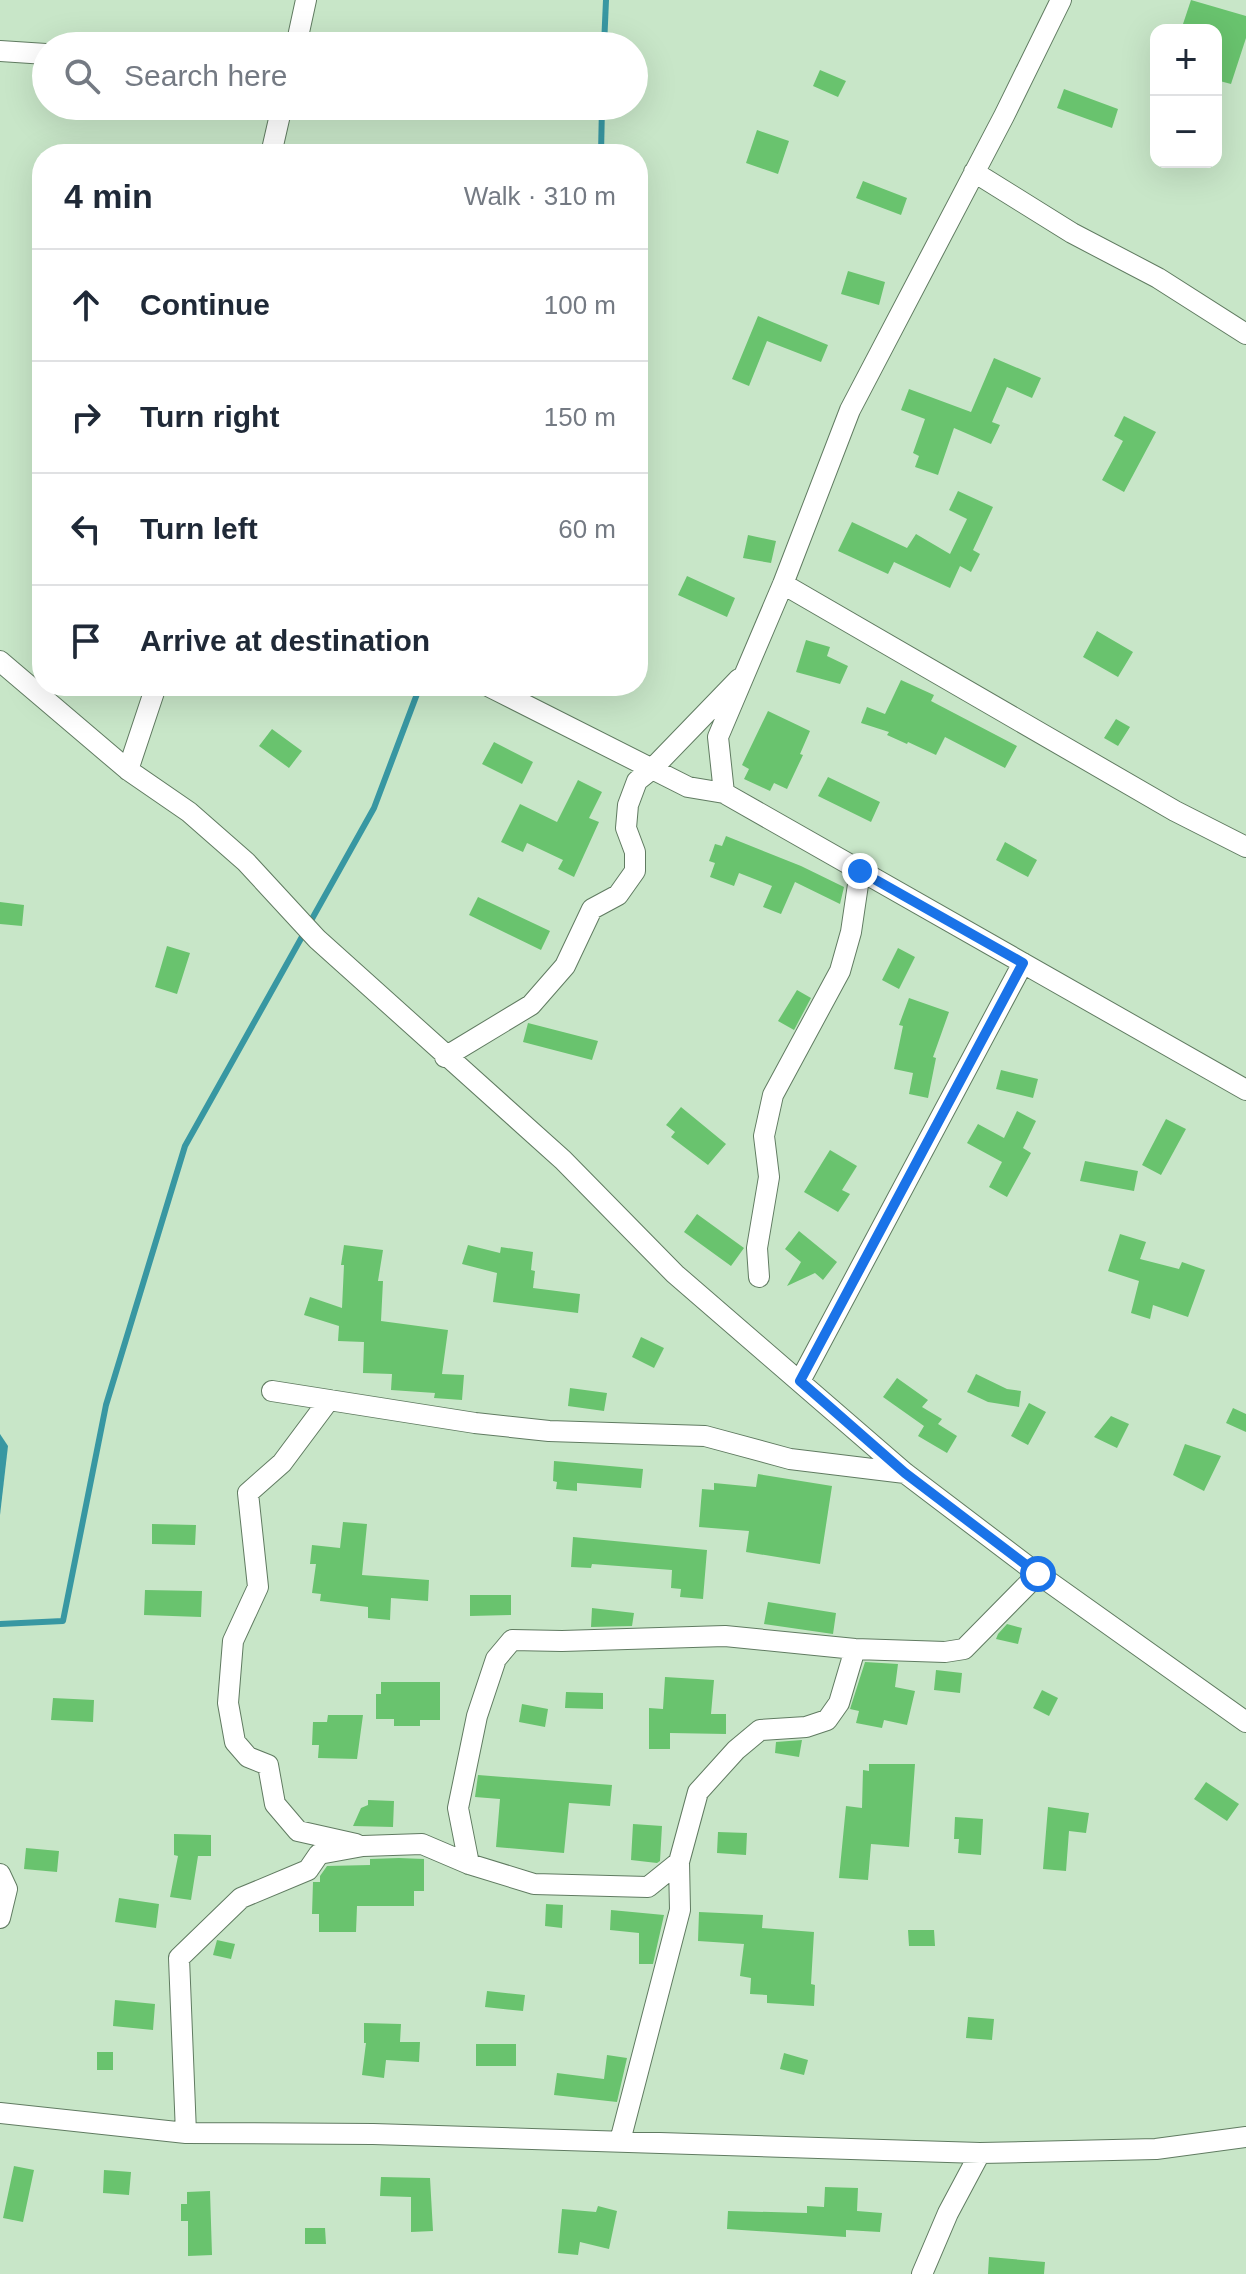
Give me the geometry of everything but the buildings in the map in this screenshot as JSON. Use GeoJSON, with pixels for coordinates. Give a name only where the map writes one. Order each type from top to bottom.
{"type":"FeatureCollection","features":[{"type":"Feature","properties":{"kind":"street"},"geometry":{"type":"LineString","coordinates":[[299,32],[306,0]]}},
{"type":"Feature","properties":{"kind":"street"},"geometry":{"type":"LineString","coordinates":[[724,793],[718,737],[783,584],[850,410],[1061,0]]}},
{"type":"Feature","properties":{"kind":"street"},"geometry":{"type":"LineString","coordinates":[[0,51],[32,53]]}},
{"type":"Feature","properties":{"kind":"street"},"geometry":{"type":"LineString","coordinates":[[273,144],[279,120]]}},
{"type":"Feature","properties":{"kind":"street"},"geometry":{"type":"LineString","coordinates":[[974,172],[1072,233],[1158,278],[1246,334]]}},
{"type":"Feature","properties":{"kind":"street"},"geometry":{"type":"LineString","coordinates":[[783,584],[1175,811],[1246,847]]}},
{"type":"Feature","properties":{"kind":"street"},"geometry":{"type":"LineString","coordinates":[[0,661],[32,688]]}},
{"type":"Feature","properties":{"kind":"street"},"geometry":{"type":"LineString","coordinates":[[445,1057],[531,1005],[565,966],[592,909],[618,895],[635,871],[635,852],[626,828],[628,805],[637,781],[746,673]]}},
{"type":"Feature","properties":{"kind":"street"},"geometry":{"type":"LineString","coordinates":[[41,696],[128,770],[210,830],[246,862],[317,939],[563,1160],[675,1274],[905,1473],[1038,1574],[1244,1715]]}},
{"type":"Feature","properties":{"kind":"street"},"geometry":{"type":"LineString","coordinates":[[128,770],[153,696]]}},
{"type":"Feature","properties":{"kind":"street"},"geometry":{"type":"LineString","coordinates":[[508,696],[688,787],[724,793],[1246,1090]]}},
{"type":"Feature","properties":{"kind":"street"},"geometry":{"type":"LineString","coordinates":[[759,1277],[757,1248],[769,1177],[764,1136],[773,1095],[840,971],[851,932],[860,871]]}},
{"type":"Feature","properties":{"kind":"street"},"geometry":{"type":"LineString","coordinates":[[800,1381],[1023,963]]}},
{"type":"Feature","properties":{"kind":"street"},"geometry":{"type":"LineString","coordinates":[[272,1391],[475,1423],[549,1431],[705,1436],[790,1459],[905,1473]]}},
{"type":"Feature","properties":{"kind":"street"},"geometry":{"type":"LineString","coordinates":[[329,1400],[282,1463],[248,1493],[258,1587],[233,1641],[228,1703],[235,1742],[248,1757],[268,1765],[275,1804],[298,1831],[363,1846]]}},
{"type":"Feature","properties":{"kind":"street"},"geometry":{"type":"LineString","coordinates":[[469,1864],[458,1808],[477,1716],[496,1659],[512,1640],[725,1636],[855,1649],[945,1652],[964,1649],[1038,1574]]}},
{"type":"Feature","properties":{"kind":"street"},"geometry":{"type":"LineString","coordinates":[[620,2141],[680,1910],[679,1862],[698,1792],[736,1750],[760,1730],[806,1727],[827,1720],[839,1703],[855,1649]]}},
{"type":"Feature","properties":{"kind":"street"},"geometry":{"type":"LineString","coordinates":[[186,2133],[179,1958],[241,1898],[308,1870],[319,1854],[363,1846],[422,1844],[469,1864],[534,1884],[648,1887],[679,1862]]}},
{"type":"Feature","properties":{"kind":"street"},"geometry":{"type":"LineString","coordinates":[[0,1874],[7,1889],[0,1918]]}},
{"type":"Feature","properties":{"kind":"street"},"geometry":{"type":"LineString","coordinates":[[0,2113],[186,2133],[373,2134],[980,2153],[1156,2149],[1246,2137]]}},
{"type":"Feature","properties":{"kind":"street"},"geometry":{"type":"LineString","coordinates":[[922,2274],[948,2213],[980,2153]]}},
{"type":"Feature","properties":{"kind":"water"},"geometry":{"type":"Polygon","coordinates":[[[0,1434],[8,1446],[0,1515],[0,1434]]]}},
{"type":"Feature","properties":{"kind":"waterway"},"geometry":{"type":"LineString","coordinates":[[605,32],[606,0]]}},
{"type":"Feature","properties":{"kind":"waterway"},"geometry":{"type":"LineString","coordinates":[[601,144],[602,120]]}},
{"type":"Feature","properties":{"kind":"waterway"},"geometry":{"type":"LineString","coordinates":[[0,1624],[63,1621],[106,1405],[185,1146],[374,808],[416,696]]}},
{"type":"Feature","properties":{"kind":"route"},"geometry":{"type":"LineString","coordinates":[[860,871],[1023,963],[800,1381],[905,1473],[1038,1574]]}}]}
